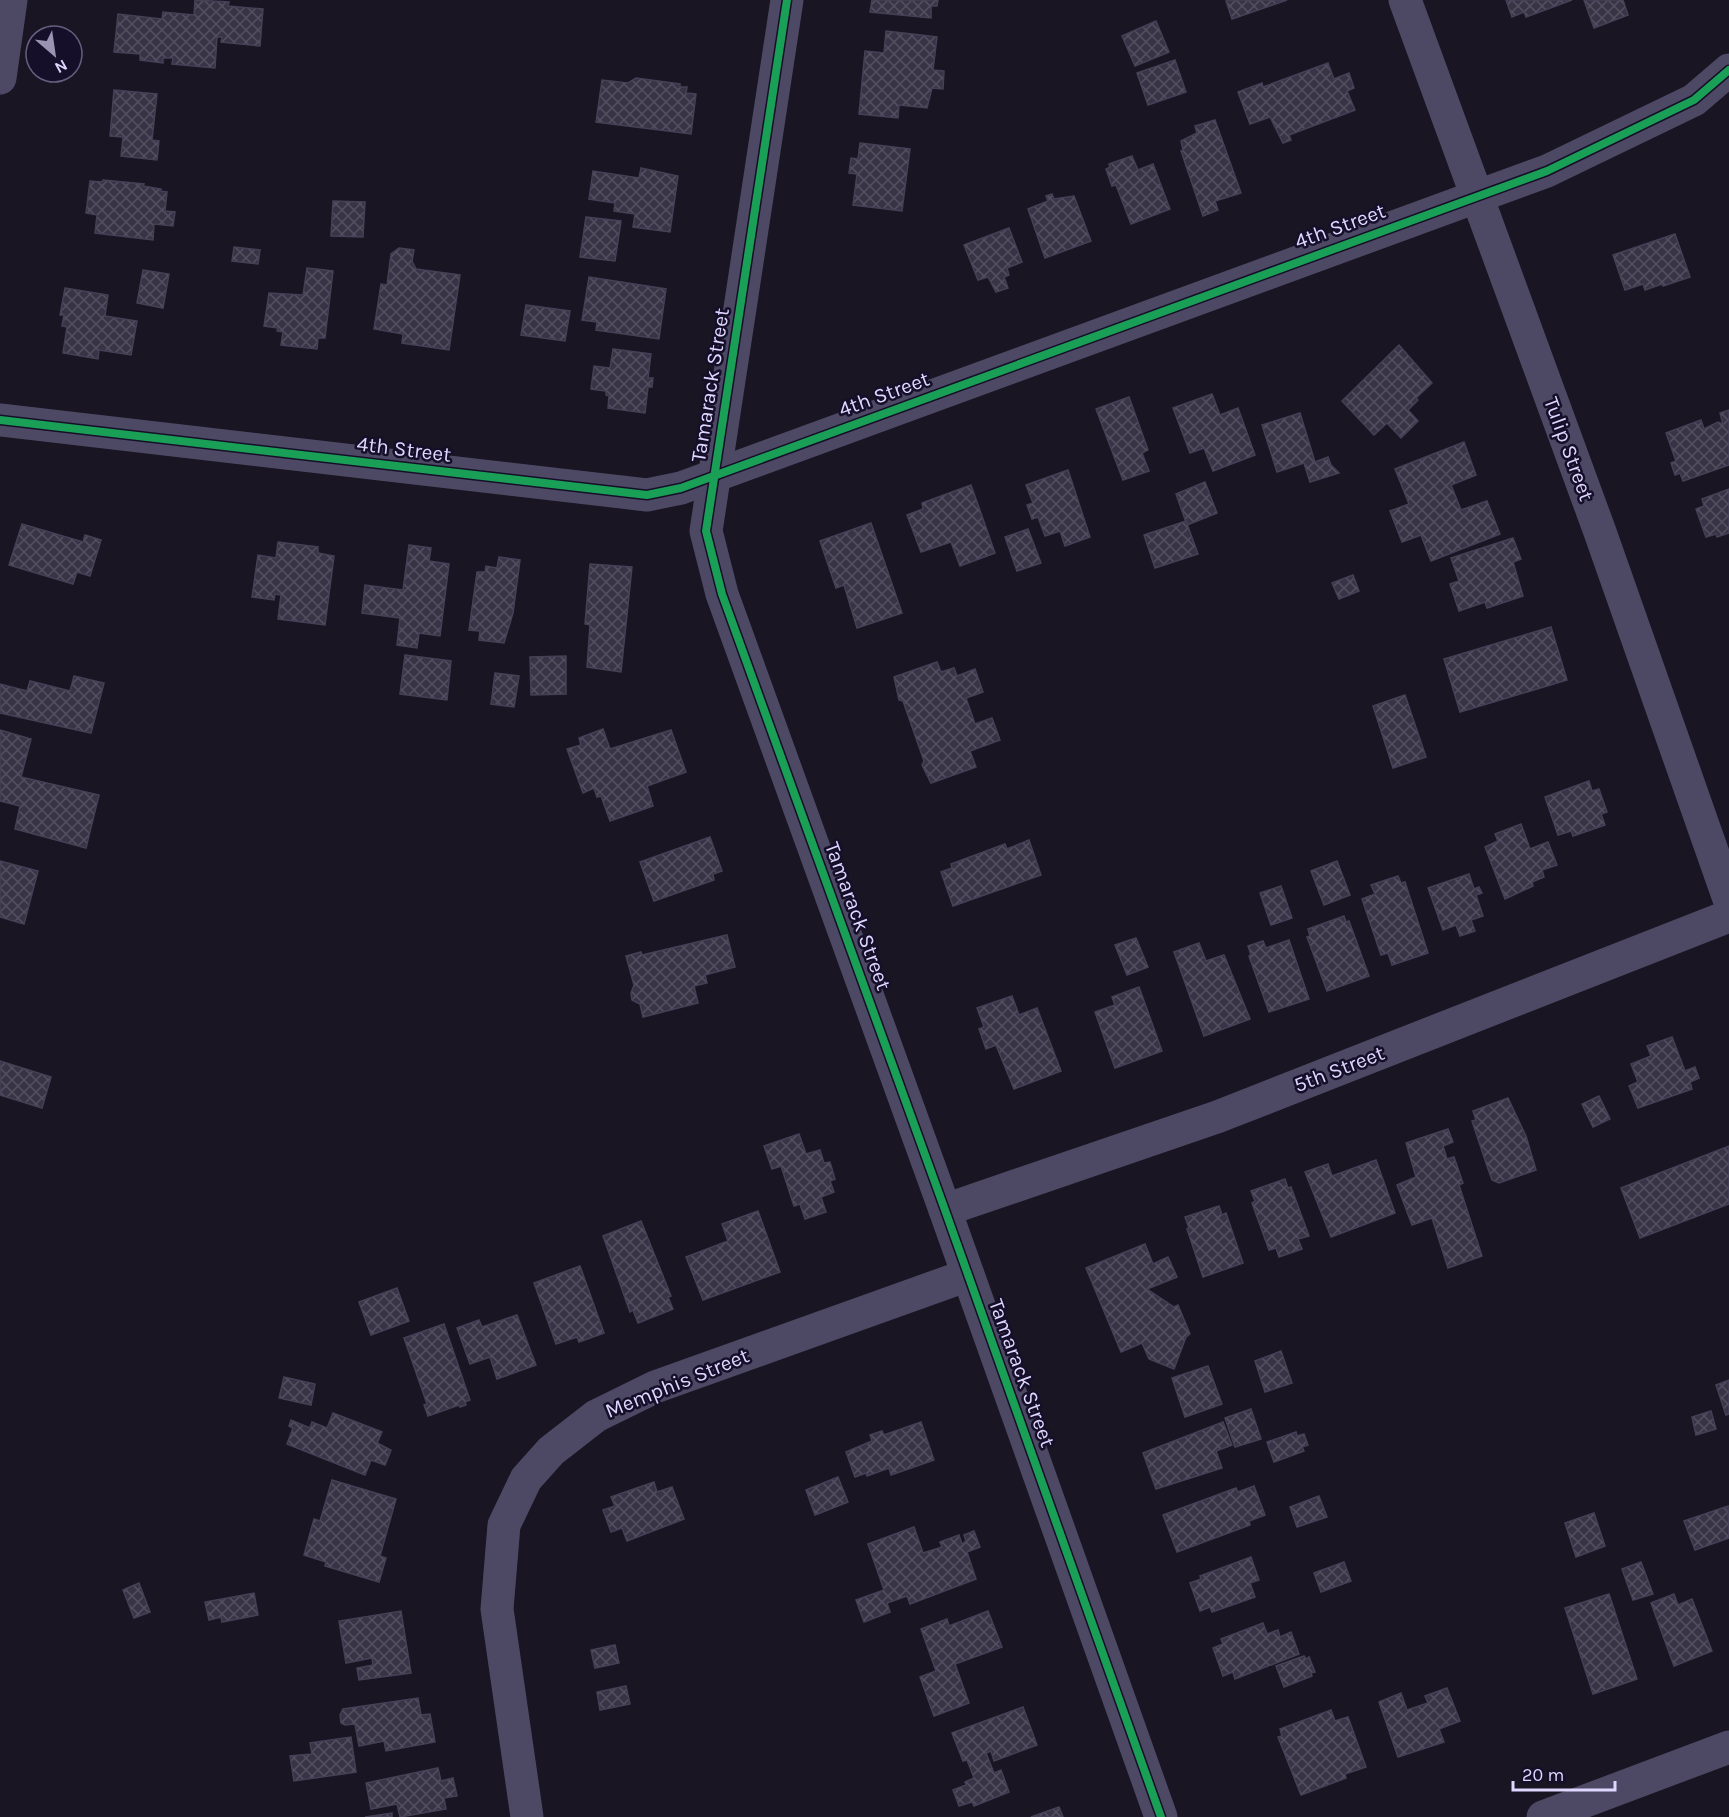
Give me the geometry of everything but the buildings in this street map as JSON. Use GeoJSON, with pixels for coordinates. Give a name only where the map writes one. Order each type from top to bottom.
{"type":"FeatureCollection","features":[{"type":"Feature","properties":{"kind":"street"},"geometry":{"type":"LineString","coordinates":[[0,78],[11,0]]}},
{"type":"Feature","properties":{"kind":"street","name":"Tamarack Street"},"geometry":{"type":"LineString","coordinates":[[787,0],[706,531],[722,594],[1161,1817]]}},
{"type":"Feature","properties":{"kind":"street","name":"Tulip Street"},"geometry":{"type":"LineString","coordinates":[[1406,0],[1729,899]]}},
{"type":"Feature","properties":{"kind":"street","name":"4th Street"},"geometry":{"type":"LineString","coordinates":[[0,420],[647,495],[681,488],[1547,171],[1694,100],[1729,70]]}},
{"type":"Feature","properties":{"kind":"street","name":"5th Street"},"geometry":{"type":"LineString","coordinates":[[945,1210],[1217,1116],[1729,916]]}},
{"type":"Feature","properties":{"kind":"street","name":"Memphis Street"},"geometry":{"type":"LineString","coordinates":[[527,1817],[497,1609],[504,1525],[526,1479],[551,1451],[596,1416],[655,1387],[968,1275]]}},
{"type":"Feature","properties":{"kind":"street"},"geometry":{"type":"LineString","coordinates":[[1543,1817],[1729,1747]]}},
{"type":"Feature","properties":{"kind":"cycle path"},"geometry":{"type":"LineString","coordinates":[[787,0],[706,531],[722,594],[1161,1817]]}},
{"type":"Feature","properties":{"kind":"cycle path"},"geometry":{"type":"LineString","coordinates":[[0,420],[647,495],[681,488],[1547,171],[1694,100],[1729,70]]}}]}
